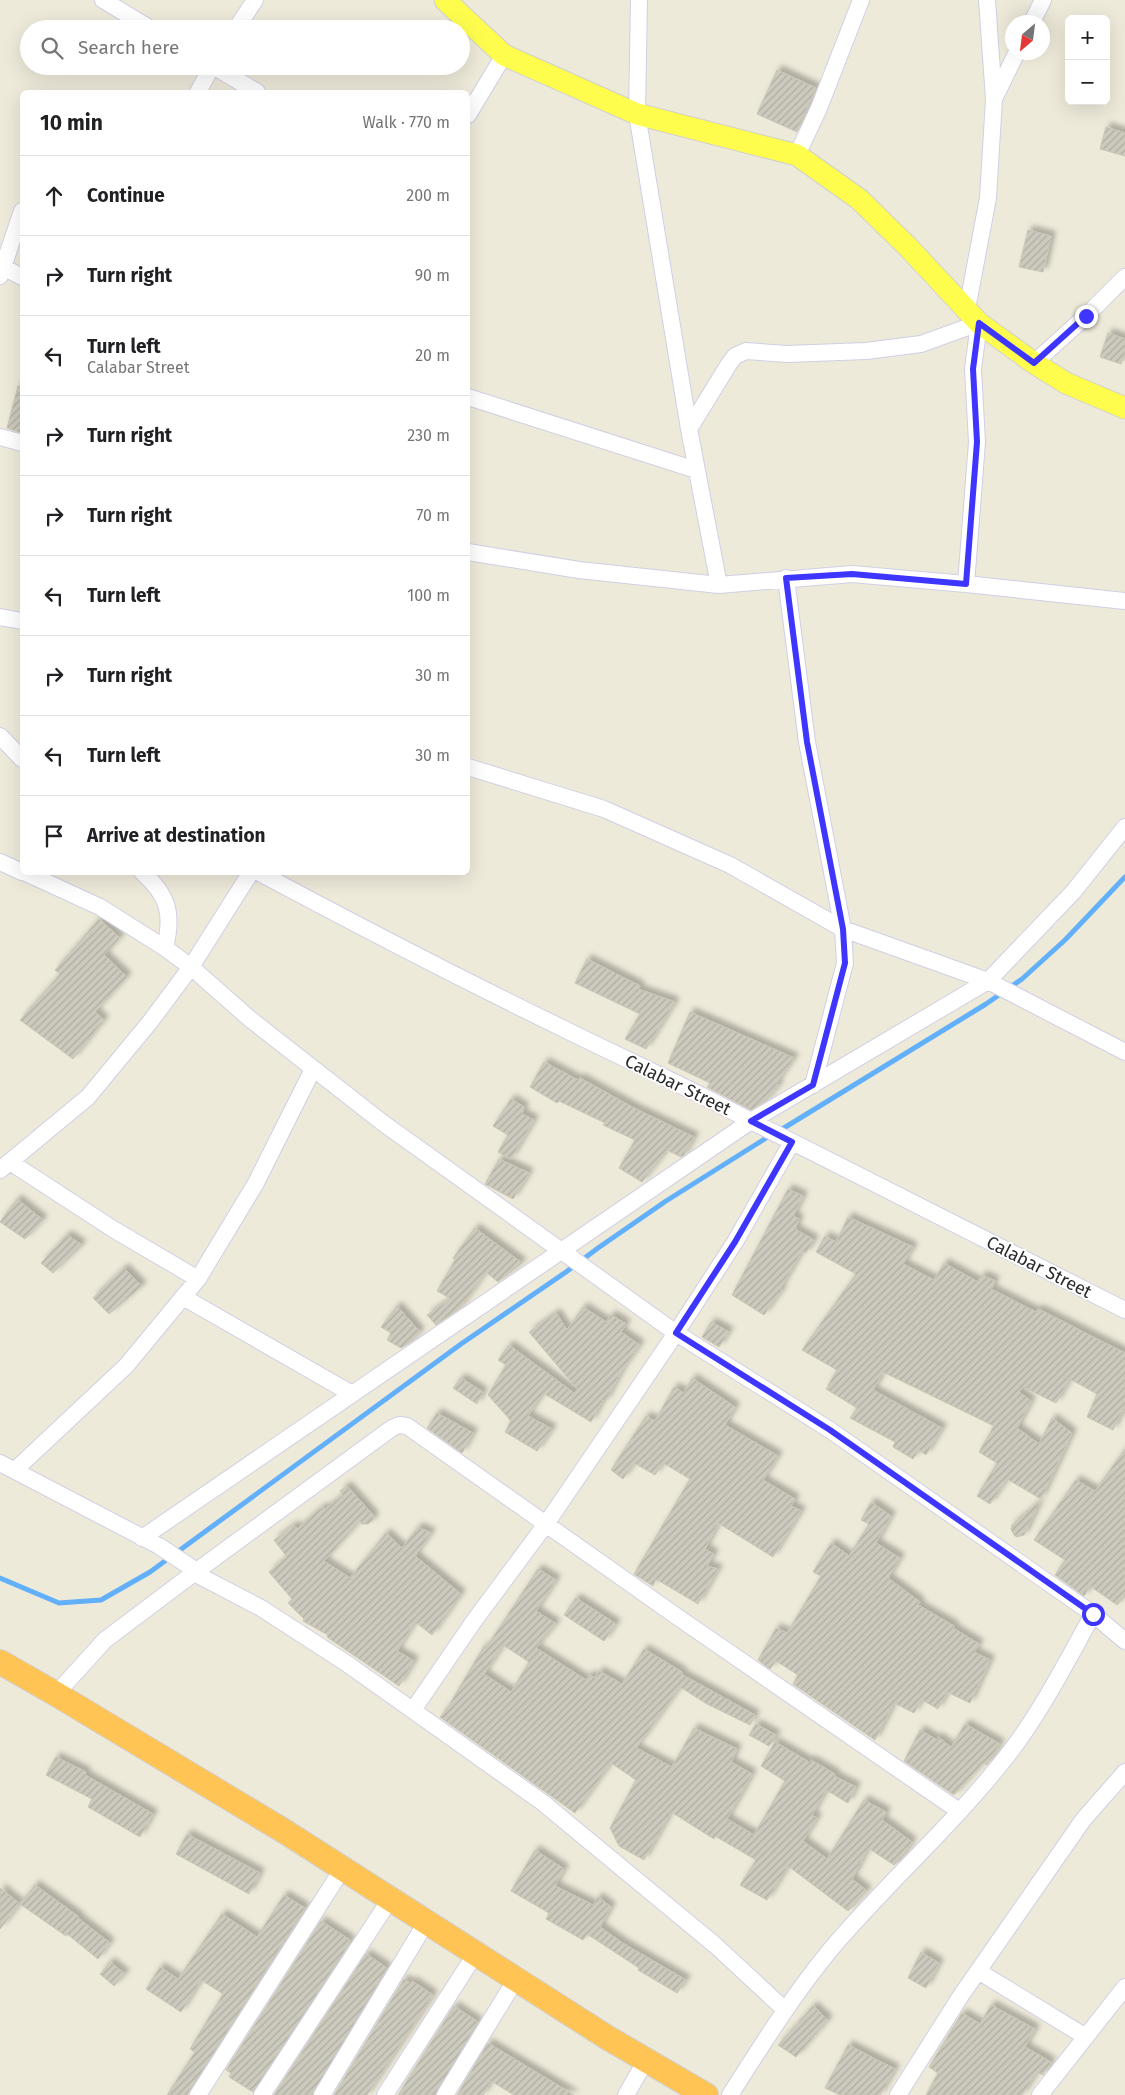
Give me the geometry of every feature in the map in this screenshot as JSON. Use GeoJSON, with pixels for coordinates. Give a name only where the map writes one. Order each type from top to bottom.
{"type":"FeatureCollection","features":[{"type":"Feature","properties":{"kind":"highway"},"geometry":{"type":"LineString","coordinates":[[0,1662],[343,1868],[516,1979],[706,2095]]}},
{"type":"Feature","properties":{"kind":"main road"},"geometry":{"type":"LineString","coordinates":[[445,0],[466,20]]}},
{"type":"Feature","properties":{"kind":"main road"},"geometry":{"type":"LineString","coordinates":[[470,23],[504,55],[637,114],[797,155],[859,199],[908,246],[973,316],[1034,363],[1066,383],[1125,408]]}},
{"type":"Feature","properties":{"kind":"street"},"geometry":{"type":"LineString","coordinates":[[103,0],[136,20]]}},
{"type":"Feature","properties":{"kind":"street"},"geometry":{"type":"LineString","coordinates":[[242,20],[256,0]]}},
{"type":"Feature","properties":{"kind":"street"},"geometry":{"type":"LineString","coordinates":[[639,0],[637,114],[696,470],[719,585]]}},
{"type":"Feature","properties":{"kind":"street"},"geometry":{"type":"LineString","coordinates":[[797,155],[819,108],[861,0]]}},
{"type":"Feature","properties":{"kind":"street"},"geometry":{"type":"LineString","coordinates":[[966,584],[977,442],[973,369],[973,316],[988,198],[994,99],[987,0]]}},
{"type":"Feature","properties":{"kind":"street"},"geometry":{"type":"LineString","coordinates":[[1036,15],[1043,0]]}},
{"type":"Feature","properties":{"kind":"street"},"geometry":{"type":"LineString","coordinates":[[470,112],[504,55]]}},
{"type":"Feature","properties":{"kind":"street"},"geometry":{"type":"LineString","coordinates":[[994,99],[1013,60]]}},
{"type":"Feature","properties":{"kind":"street"},"geometry":{"type":"LineString","coordinates":[[199,90],[207,75]]}},
{"type":"Feature","properties":{"kind":"street"},"geometry":{"type":"LineString","coordinates":[[228,75],[254,90]]}},
{"type":"Feature","properties":{"kind":"street"},"geometry":{"type":"LineString","coordinates":[[20,217],[1,271],[20,276]]}},
{"type":"Feature","properties":{"kind":"street"},"geometry":{"type":"LineString","coordinates":[[1034,363],[1086,316],[1125,277]]}},
{"type":"Feature","properties":{"kind":"street"},"geometry":{"type":"LineString","coordinates":[[689,429],[728,364],[735,356],[746,351],[787,354],[866,351],[921,344],[973,316]]}},
{"type":"Feature","properties":{"kind":"street"},"geometry":{"type":"LineString","coordinates":[[470,398],[696,470]]}},
{"type":"Feature","properties":{"kind":"street"},"geometry":{"type":"LineString","coordinates":[[0,437],[20,442]]}},
{"type":"Feature","properties":{"kind":"street"},"geometry":{"type":"LineString","coordinates":[[470,552],[579,570],[719,585],[852,574],[1125,601]]}},
{"type":"Feature","properties":{"kind":"street"},"geometry":{"type":"LineString","coordinates":[[786,578],[807,742],[843,929],[845,963],[813,1085]]}},
{"type":"Feature","properties":{"kind":"street"},"geometry":{"type":"LineString","coordinates":[[0,617],[20,621]]}},
{"type":"Feature","properties":{"kind":"street"},"geometry":{"type":"LineString","coordinates":[[0,736],[20,757]]}},
{"type":"Feature","properties":{"kind":"street"},"geometry":{"type":"LineString","coordinates":[[470,768],[604,809],[730,865],[843,929],[991,982],[1125,1052]]}},
{"type":"Feature","properties":{"kind":"street"},"geometry":{"type":"LineString","coordinates":[[142,1538],[352,1394],[565,1254],[813,1085],[991,982],[1074,892],[1125,827]]}},
{"type":"Feature","properties":{"kind":"street"},"geometry":{"type":"LineString","coordinates":[[0,862],[20,871]]}},
{"type":"Feature","properties":{"kind":"street"},"geometry":{"type":"LineString","coordinates":[[30,875],[100,907],[165,948],[191,967],[250,1019],[383,1124],[676,1333],[830,1430],[1093,1614],[1125,1641]]}},
{"type":"Feature","properties":{"kind":"street"},"geometry":{"type":"LineString","coordinates":[[145,875],[167,904],[170,927],[165,948]]}},
{"type":"Feature","properties":{"kind":"street"},"geometry":{"type":"LineString","coordinates":[[198,1279],[5,1166],[88,1097],[150,1022],[191,967],[249,875]]}},
{"type":"Feature","properties":{"kind":"street","name":"Calabar Street"},"geometry":{"type":"LineString","coordinates":[[264,875],[395,945],[560,1028],[699,1093],[756,1124],[1125,1310]]}},
{"type":"Feature","properties":{"kind":"street"},"geometry":{"type":"LineString","coordinates":[[313,1069],[256,1183],[198,1279],[126,1366],[7,1467],[159,1546],[192,1568],[194,1573],[261,1608],[346,1663],[542,1802],[715,1945],[784,2009]]}},
{"type":"Feature","properties":{"kind":"street"},"geometry":{"type":"LineString","coordinates":[[413,1710],[474,1622],[546,1524],[676,1333],[735,1242],[792,1142]]}},
{"type":"Feature","properties":{"kind":"street"},"geometry":{"type":"LineString","coordinates":[[184,1297],[352,1394]]}},
{"type":"Feature","properties":{"kind":"street"},"geometry":{"type":"LineString","coordinates":[[56,1694],[106,1640],[194,1573],[399,1424],[407,1426],[959,1811]]}},
{"type":"Feature","properties":{"kind":"street"},"geometry":{"type":"LineString","coordinates":[[730,2095],[784,2009],[832,1948],[959,1811],[1007,1755],[1056,1681],[1093,1614]]}},
{"type":"Feature","properties":{"kind":"street"},"geometry":{"type":"LineString","coordinates":[[898,2095],[978,1970],[1083,1820],[1125,1772]]}},
{"type":"Feature","properties":{"kind":"street"},"geometry":{"type":"LineString","coordinates":[[198,2095],[343,1868]]}},
{"type":"Feature","properties":{"kind":"street"},"geometry":{"type":"LineString","coordinates":[[262,2095],[391,1898]]}},
{"type":"Feature","properties":{"kind":"street"},"geometry":{"type":"LineString","coordinates":[[322,2095],[427,1922]]}},
{"type":"Feature","properties":{"kind":"street"},"geometry":{"type":"LineString","coordinates":[[385,2095],[476,1953]]}},
{"type":"Feature","properties":{"kind":"street"},"geometry":{"type":"LineString","coordinates":[[978,1970],[1086,2037]]}},
{"type":"Feature","properties":{"kind":"street"},"geometry":{"type":"LineString","coordinates":[[445,2095],[516,1979]]}},
{"type":"Feature","properties":{"kind":"street"},"geometry":{"type":"LineString","coordinates":[[1040,2095],[1125,1987]]}},
{"type":"Feature","properties":{"kind":"street"},"geometry":{"type":"LineString","coordinates":[[626,2095],[646,2060]]}},
{"type":"Feature","properties":{"kind":"building"},"geometry":{"type":"Polygon","coordinates":[[[777,70],[816,88],[797,132],[757,114],[777,70]]]}},
{"type":"Feature","properties":{"kind":"building"},"geometry":{"type":"Polygon","coordinates":[[[1106,127],[1125,133],[1125,156],[1100,149],[1106,127]]]}},
{"type":"Feature","properties":{"kind":"building"},"geometry":{"type":"Polygon","coordinates":[[[1028,230],[1051,236],[1043,272],[1019,267],[1028,230]]]}},
{"type":"Feature","properties":{"kind":"building"},"geometry":{"type":"Polygon","coordinates":[[[1108,333],[1125,339],[1125,353],[1121,364],[1100,357],[1108,333]]]}},
{"type":"Feature","properties":{"kind":"building"},"geometry":{"type":"Polygon","coordinates":[[[18,386],[20,386],[20,432],[7,428],[18,386]]]}},
{"type":"Feature","properties":{"kind":"building"},"geometry":{"type":"Polygon","coordinates":[[[99,919],[120,938],[104,955],[127,977],[95,1012],[104,1020],[73,1059],[20,1020],[60,974],[55,970],[99,919]]]}},
{"type":"Feature","properties":{"kind":"building"},"geometry":{"type":"Polygon","coordinates":[[[587,959],[640,986],[638,989],[675,1002],[646,1049],[625,1039],[640,1014],[575,983],[587,959]]]}},
{"type":"Feature","properties":{"kind":"building"},"geometry":{"type":"Polygon","coordinates":[[[690,1012],[794,1058],[776,1084],[779,1085],[767,1100],[751,1110],[707,1087],[710,1083],[668,1063],[690,1012]]]}},
{"type":"Feature","properties":{"kind":"building"},"geometry":{"type":"Polygon","coordinates":[[[544,1062],[578,1080],[580,1078],[634,1108],[694,1137],[684,1155],[681,1157],[667,1150],[642,1182],[619,1168],[635,1140],[559,1101],[557,1103],[530,1087],[544,1062]]]}},
{"type":"Feature","properties":{"kind":"building"},"geometry":{"type":"Polygon","coordinates":[[[511,1099],[524,1107],[522,1114],[534,1120],[511,1159],[498,1152],[508,1135],[493,1126],[511,1099]]]}},
{"type":"Feature","properties":{"kind":"building"},"geometry":{"type":"Polygon","coordinates":[[[499,1159],[529,1173],[513,1199],[485,1184],[499,1159]]]}},
{"type":"Feature","properties":{"kind":"building"},"geometry":{"type":"Polygon","coordinates":[[[788,1189],[803,1196],[793,1216],[799,1219],[795,1229],[814,1240],[806,1253],[802,1251],[780,1289],[782,1290],[764,1315],[732,1295],[788,1189]]]}},
{"type":"Feature","properties":{"kind":"building"},"geometry":{"type":"Polygon","coordinates":[[[17,1199],[43,1220],[25,1239],[0,1222],[17,1199]]]}},
{"type":"Feature","properties":{"kind":"building"},"geometry":{"type":"Polygon","coordinates":[[[848,1217],[913,1247],[903,1264],[934,1280],[944,1263],[978,1282],[982,1275],[995,1281],[991,1289],[1036,1312],[1038,1309],[1125,1353],[1125,1406],[1113,1430],[1087,1417],[1097,1394],[1070,1379],[1056,1403],[1023,1387],[1019,1392],[1031,1401],[1017,1428],[1039,1444],[1052,1418],[1072,1433],[1041,1499],[1007,1479],[990,1504],[977,1496],[997,1463],[979,1452],[994,1426],[883,1372],[873,1390],[942,1428],[926,1455],[919,1450],[913,1459],[893,1447],[895,1442],[850,1418],[857,1408],[826,1389],[837,1370],[802,1350],[856,1274],[816,1252],[825,1236],[836,1242],[848,1217]]]}},
{"type":"Feature","properties":{"kind":"building"},"geometry":{"type":"Polygon","coordinates":[[[475,1228],[522,1263],[498,1282],[486,1272],[460,1308],[436,1325],[427,1315],[451,1299],[437,1291],[455,1260],[453,1258],[475,1228]]]}},
{"type":"Feature","properties":{"kind":"building"},"geometry":{"type":"Polygon","coordinates":[[[67,1235],[82,1245],[53,1273],[41,1263],[67,1235]]]}},
{"type":"Feature","properties":{"kind":"building"},"geometry":{"type":"Polygon","coordinates":[[[124,1268],[142,1286],[109,1314],[93,1298],[124,1268]]]}},
{"type":"Feature","properties":{"kind":"building"},"geometry":{"type":"Polygon","coordinates":[[[397,1306],[420,1332],[412,1341],[401,1348],[387,1340],[391,1333],[381,1327],[397,1306]]]}},
{"type":"Feature","properties":{"kind":"building"},"geometry":{"type":"Polygon","coordinates":[[[583,1307],[606,1322],[611,1315],[626,1324],[621,1332],[640,1345],[622,1370],[605,1402],[603,1400],[591,1422],[543,1393],[528,1416],[552,1429],[537,1451],[505,1432],[511,1421],[488,1395],[506,1365],[498,1360],[509,1345],[574,1393],[578,1390],[529,1332],[556,1313],[567,1330],[583,1307]]]}},
{"type":"Feature","properties":{"kind":"building"},"geometry":{"type":"Polygon","coordinates":[[[711,1322],[729,1332],[719,1347],[702,1337],[711,1322]]]}},
{"type":"Feature","properties":{"kind":"building"},"geometry":{"type":"Polygon","coordinates":[[[461,1378],[483,1392],[477,1404],[453,1388],[461,1378]]]}},
{"type":"Feature","properties":{"kind":"building"},"geometry":{"type":"Polygon","coordinates":[[[692,1378],[735,1407],[725,1425],[778,1456],[763,1480],[795,1499],[791,1506],[801,1511],[773,1557],[718,1523],[705,1549],[714,1554],[707,1566],[718,1569],[698,1604],[656,1579],[653,1586],[634,1574],[690,1479],[663,1463],[655,1475],[634,1463],[623,1479],[611,1470],[646,1416],[655,1421],[674,1387],[684,1393],[692,1378]]]}},
{"type":"Feature","properties":{"kind":"building"},"geometry":{"type":"Polygon","coordinates":[[[437,1413],[473,1433],[462,1453],[427,1428],[437,1413]]]}},
{"type":"Feature","properties":{"kind":"building"},"geometry":{"type":"Polygon","coordinates":[[[1125,1449],[1125,1596],[1117,1605],[1090,1586],[1084,1596],[1055,1575],[1065,1560],[1034,1540],[1076,1480],[1095,1491],[1125,1449]]]}},
{"type":"Feature","properties":{"kind":"building"},"geometry":{"type":"Polygon","coordinates":[[[347,1486],[373,1515],[373,1520],[368,1524],[362,1524],[360,1521],[324,1561],[350,1578],[386,1533],[402,1548],[418,1527],[431,1533],[415,1556],[461,1594],[432,1635],[415,1622],[397,1651],[414,1661],[399,1686],[327,1637],[328,1635],[303,1621],[304,1619],[288,1603],[292,1599],[269,1572],[287,1557],[274,1540],[294,1525],[297,1529],[322,1507],[325,1509],[343,1495],[340,1491],[347,1486]]]}},
{"type":"Feature","properties":{"kind":"building"},"geometry":{"type":"Polygon","coordinates":[[[1040,1501],[1024,1535],[1017,1537],[1014,1535],[1011,1529],[1012,1525],[1040,1501]]]}},
{"type":"Feature","properties":{"kind":"building"},"geometry":{"type":"Polygon","coordinates":[[[871,1502],[891,1516],[876,1543],[900,1558],[888,1578],[920,1602],[918,1605],[954,1626],[953,1628],[979,1644],[974,1652],[990,1660],[970,1703],[947,1692],[938,1709],[922,1700],[914,1713],[894,1703],[875,1740],[793,1684],[798,1675],[776,1661],[770,1669],[758,1660],[776,1628],[787,1633],[821,1576],[813,1572],[831,1543],[849,1556],[869,1524],[861,1520],[871,1502]]]}},
{"type":"Feature","properties":{"kind":"building"},"geometry":{"type":"Polygon","coordinates":[[[538,1569],[556,1580],[536,1611],[556,1624],[536,1648],[586,1680],[589,1675],[595,1678],[599,1671],[622,1684],[644,1649],[682,1672],[681,1674],[755,1715],[750,1725],[707,1704],[680,1687],[636,1748],[672,1767],[694,1728],[737,1749],[731,1762],[752,1774],[727,1819],[754,1835],[785,1781],[761,1766],[775,1742],[809,1762],[811,1760],[835,1774],[834,1776],[856,1787],[848,1803],[826,1790],[812,1815],[817,1818],[803,1841],[827,1859],[864,1800],[886,1812],[882,1820],[912,1842],[901,1859],[894,1865],[868,1848],[852,1879],[867,1891],[848,1911],[788,1866],[767,1900],[740,1885],[756,1860],[715,1836],[714,1839],[671,1812],[644,1860],[619,1846],[610,1828],[636,1780],[611,1763],[575,1813],[440,1717],[448,1707],[484,1646],[486,1648],[538,1569]],[[503,1645],[484,1674],[511,1692],[529,1662],[503,1645]]]}},
{"type":"Feature","properties":{"kind":"building"},"geometry":{"type":"Polygon","coordinates":[[[576,1598],[616,1624],[604,1641],[564,1615],[576,1598]]]}},
{"type":"Feature","properties":{"kind":"building"},"geometry":{"type":"Polygon","coordinates":[[[756,1724],[776,1735],[769,1746],[749,1735],[756,1724]]]}},
{"type":"Feature","properties":{"kind":"building"},"geometry":{"type":"Polygon","coordinates":[[[965,1724],[1000,1744],[987,1765],[983,1763],[954,1795],[904,1761],[920,1730],[937,1740],[938,1737],[951,1747],[965,1724]]]}},
{"type":"Feature","properties":{"kind":"building"},"geometry":{"type":"Polygon","coordinates":[[[56,1757],[86,1772],[85,1775],[153,1814],[140,1837],[88,1807],[92,1799],[46,1775],[56,1757]]]}},
{"type":"Feature","properties":{"kind":"building"},"geometry":{"type":"Polygon","coordinates":[[[187,1834],[260,1873],[249,1894],[176,1854],[187,1834]]]}},
{"type":"Feature","properties":{"kind":"building"},"geometry":{"type":"Polygon","coordinates":[[[535,1850],[564,1869],[555,1886],[593,1905],[598,1897],[611,1907],[600,1927],[624,1944],[686,1980],[677,1993],[638,1970],[639,1968],[587,1934],[583,1940],[546,1919],[549,1913],[511,1891],[535,1850]]]}},
{"type":"Feature","properties":{"kind":"building"},"geometry":{"type":"Polygon","coordinates":[[[35,1885],[79,1917],[110,1943],[98,1959],[67,1934],[66,1936],[20,1904],[35,1885]]]}},
{"type":"Feature","properties":{"kind":"building"},"geometry":{"type":"Polygon","coordinates":[[[0,1888],[20,1904],[0,1929],[0,1888]]]}},
{"type":"Feature","properties":{"kind":"building"},"geometry":{"type":"Polygon","coordinates":[[[284,1895],[305,1908],[187,2095],[167,2095],[195,2052],[190,2049],[223,1994],[201,1980],[181,2012],[146,1989],[160,1967],[178,1979],[222,1914],[257,1937],[284,1895]]]}},
{"type":"Feature","properties":{"kind":"building"},"geometry":{"type":"Polygon","coordinates":[[[321,1921],[350,1940],[349,1944],[253,2092],[229,2077],[231,2073],[226,2070],[321,1921]]]}},
{"type":"Feature","properties":{"kind":"building"},"geometry":{"type":"Polygon","coordinates":[[[921,1952],[939,1963],[926,1988],[908,1978],[921,1952]]]}},
{"type":"Feature","properties":{"kind":"building"},"geometry":{"type":"Polygon","coordinates":[[[366,1954],[387,1968],[312,2095],[274,2095],[366,1954]]]}},
{"type":"Feature","properties":{"kind":"building"},"geometry":{"type":"Polygon","coordinates":[[[110,1962],[125,1974],[114,1986],[100,1974],[110,1962]]]}},
{"type":"Feature","properties":{"kind":"building"},"geometry":{"type":"Polygon","coordinates":[[[404,1979],[411,1984],[412,1981],[433,1995],[367,2095],[334,2095],[404,1979]]]}},
{"type":"Feature","properties":{"kind":"building"},"geometry":{"type":"Polygon","coordinates":[[[991,2005],[1035,2029],[1025,2047],[1051,2062],[1043,2075],[1037,2072],[1022,2095],[926,2095],[938,2073],[929,2067],[962,2013],[980,2024],[991,2005]]]}},
{"type":"Feature","properties":{"kind":"building"},"geometry":{"type":"Polygon","coordinates":[[[454,2006],[478,2022],[435,2095],[398,2095],[454,2006]]]}},
{"type":"Feature","properties":{"kind":"building"},"geometry":{"type":"Polygon","coordinates":[[[813,2006],[828,2020],[796,2057],[778,2045],[813,2006]]]}},
{"type":"Feature","properties":{"kind":"building"},"geometry":{"type":"Polygon","coordinates":[[[488,2043],[574,2095],[514,2095],[491,2081],[483,2095],[457,2095],[488,2043]]]}},
{"type":"Feature","properties":{"kind":"building"},"geometry":{"type":"Polygon","coordinates":[[[848,2045],[895,2069],[880,2095],[840,2095],[825,2088],[848,2045]]]}},
{"type":"Feature","properties":{"kind":"waterway"},"geometry":{"type":"LineString","coordinates":[[779,1131],[986,1004],[1022,979],[1065,940],[1125,877]]}},
{"type":"Feature","properties":{"kind":"waterway"},"geometry":{"type":"LineString","coordinates":[[0,1578],[59,1603],[101,1600],[150,1572],[461,1344],[666,1201],[771,1135]]}},
{"type":"Feature","properties":{"kind":"route"},"geometry":{"type":"LineString","coordinates":[[1086,316],[1034,363],[979,323],[973,369],[977,442],[966,584],[852,574],[786,578],[807,742],[843,929],[845,963],[813,1085],[751,1121],[792,1142],[735,1242],[676,1333],[830,1430],[1093,1614]]}}]}
